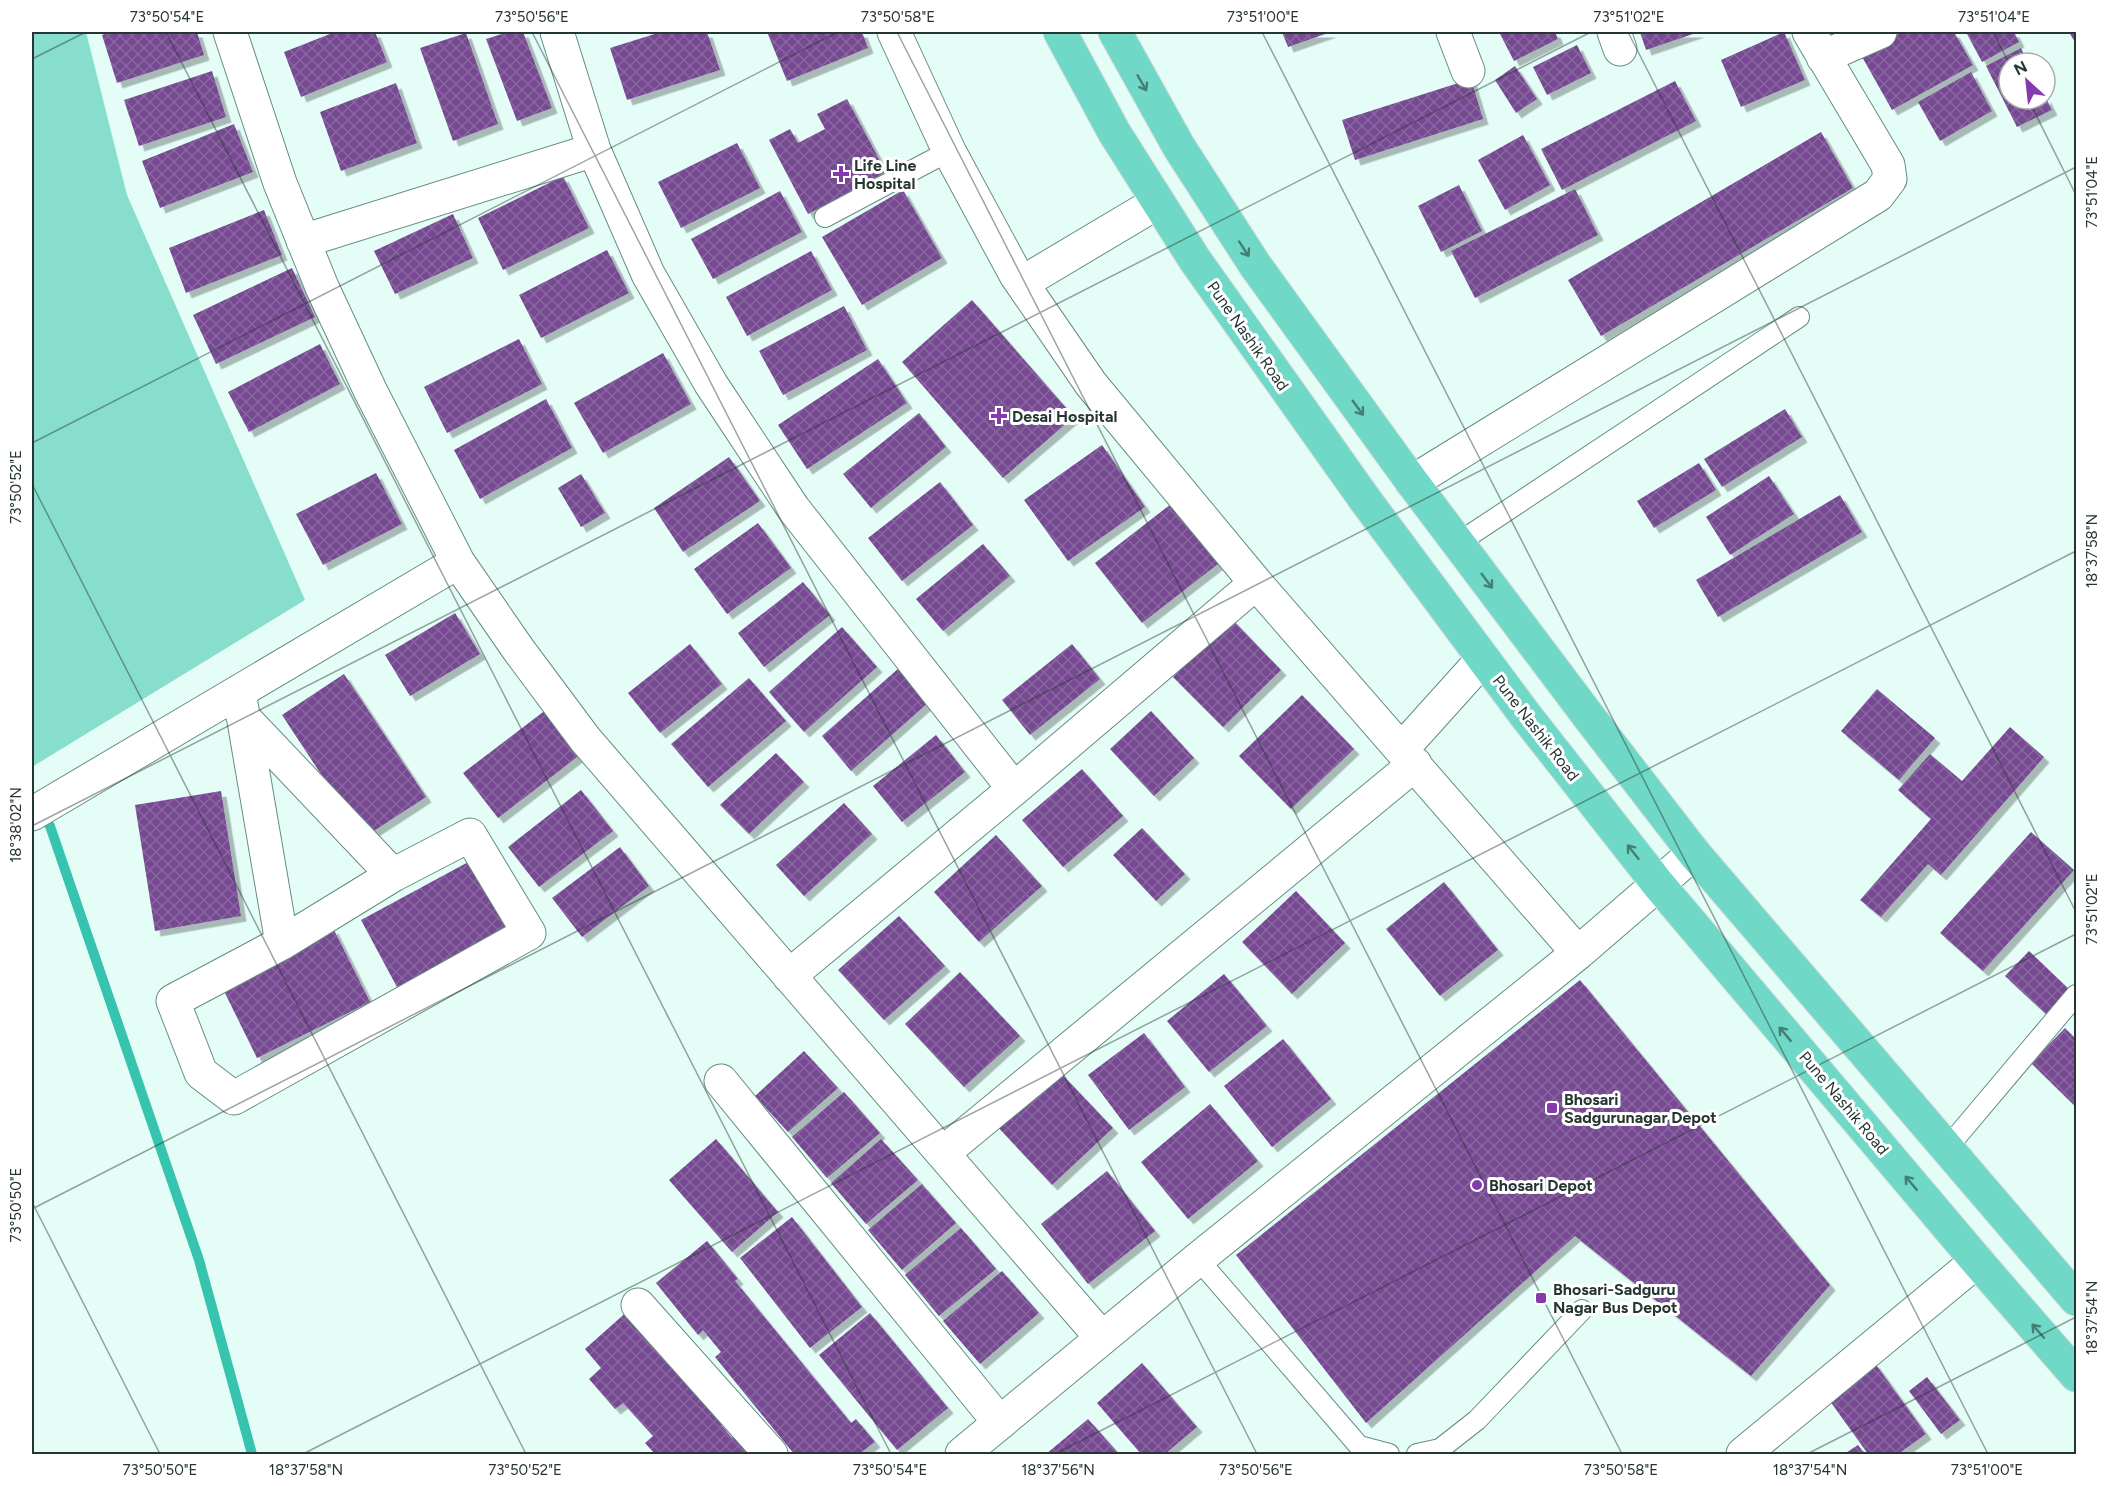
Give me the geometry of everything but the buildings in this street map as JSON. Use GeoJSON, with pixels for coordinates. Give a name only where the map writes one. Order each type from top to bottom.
{"type":"FeatureCollection","features":[{"type":"Feature","properties":{"kind":"highway","name":"Pune Nashik Road"},"geometry":{"type":"LineString","coordinates":[[1060,32],[1114,132],[1195,260],[1366,501],[1483,659],[1658,884],[2076,1375]]}},
{"type":"Feature","properties":{"kind":"highway"},"geometry":{"type":"LineString","coordinates":[[1115,32],[1179,147],[1248,256],[1458,543],[1694,853],[2076,1299]]}},
{"type":"Feature","properties":{"kind":"street"},"geometry":{"type":"LineString","coordinates":[[230,32],[280,183],[322,287],[370,390],[458,562],[518,649],[585,739],[1102,1338]]}},
{"type":"Feature","properties":{"kind":"street"},"geometry":{"type":"LineString","coordinates":[[557,32],[594,150],[648,274],[711,384],[793,508],[1014,789]]}},
{"type":"Feature","properties":{"kind":"street"},"geometry":{"type":"LineString","coordinates":[[894,32],[949,151],[1022,283],[1091,384],[1257,583],[1578,953]]}},
{"type":"Feature","properties":{"kind":"street"},"geometry":{"type":"LineString","coordinates":[[1453,32],[1468,71]]}},
{"type":"Feature","properties":{"kind":"street"},"geometry":{"type":"LineString","coordinates":[[1412,482],[1878,195],[1890,179],[1888,165],[1816,44],[1880,32]]}},
{"type":"Feature","properties":{"kind":"street"},"geometry":{"type":"LineString","coordinates":[[303,241],[594,150]]}},
{"type":"Feature","properties":{"kind":"street"},"geometry":{"type":"LineString","coordinates":[[1022,283],[1158,202]]}},
{"type":"Feature","properties":{"kind":"street"},"geometry":{"type":"LineString","coordinates":[[32,814],[132,756],[241,704],[458,562]]}},
{"type":"Feature","properties":{"kind":"street"},"geometry":{"type":"LineString","coordinates":[[789,976],[1257,583]]}},
{"type":"Feature","properties":{"kind":"street"},"geometry":{"type":"LineString","coordinates":[[943,1153],[1409,757],[1483,659]]}},
{"type":"Feature","properties":{"kind":"street"},"geometry":{"type":"LineString","coordinates":[[241,704],[393,875]]}},
{"type":"Feature","properties":{"kind":"street"},"geometry":{"type":"LineString","coordinates":[[241,704],[282,943]]}},
{"type":"Feature","properties":{"kind":"street"},"geometry":{"type":"LineString","coordinates":[[470,835],[529,933],[234,1098],[201,1073],[173,1001],[282,943],[393,875],[470,835]]}},
{"type":"Feature","properties":{"kind":"street"},"geometry":{"type":"LineString","coordinates":[[962,1455],[1198,1259],[1578,953],[1694,853]]}},
{"type":"Feature","properties":{"kind":"street"},"geometry":{"type":"LineString","coordinates":[[721,1081],[1000,1423]]}},
{"type":"Feature","properties":{"kind":"street"},"geometry":{"type":"LineString","coordinates":[[1743,1455],[1977,1261]]}},
{"type":"Feature","properties":{"kind":"street"},"geometry":{"type":"LineString","coordinates":[[638,1305],[771,1455]]}},
{"type":"Feature","properties":{"kind":"lane"},"geometry":{"type":"LineString","coordinates":[[825,216],[949,151]]}},
{"type":"Feature","properties":{"kind":"lane"},"geometry":{"type":"LineString","coordinates":[[1458,543],[1799,317]]}},
{"type":"Feature","properties":{"kind":"lane"},"geometry":{"type":"LineString","coordinates":[[1947,1148],[2076,995]]}},
{"type":"Feature","properties":{"kind":"lane"},"geometry":{"type":"LineString","coordinates":[[1198,1259],[1359,1446],[1389,1455]]}},
{"type":"Feature","properties":{"kind":"lane"},"geometry":{"type":"LineString","coordinates":[[1417,1455],[1440,1449],[1477,1420],[1582,1310]]}},
{"type":"Feature","properties":{"kind":"green space"},"geometry":{"type":"Polygon","coordinates":[[[32,32],[86,32],[127,195],[305,600],[32,767],[32,32]]]}},
{"type":"Feature","properties":{"kind":"waterway"},"geometry":{"type":"LineString","coordinates":[[40,812],[50,826],[199,1260],[252,1454]]}},
{"type":"Feature","properties":{"kind":"place","name":"Life Line Hospital"},"geometry":{"type":"Point","coordinates":[841,174]}},
{"type":"Feature","properties":{"kind":"place","name":"Desai Hospital"},"geometry":{"type":"Point","coordinates":[999,416]}},
{"type":"Feature","properties":{"kind":"place","name":"Bhosari Sadgurunagar Depot"},"geometry":{"type":"Point","coordinates":[1552,1108]}},
{"type":"Feature","properties":{"kind":"place","name":"Bhosari Depot"},"geometry":{"type":"Point","coordinates":[1477,1185]}},
{"type":"Feature","properties":{"kind":"place","name":"Bhosari-Sadguru Nagar Bus Depot"},"geometry":{"type":"Point","coordinates":[1541,1298]}}]}
